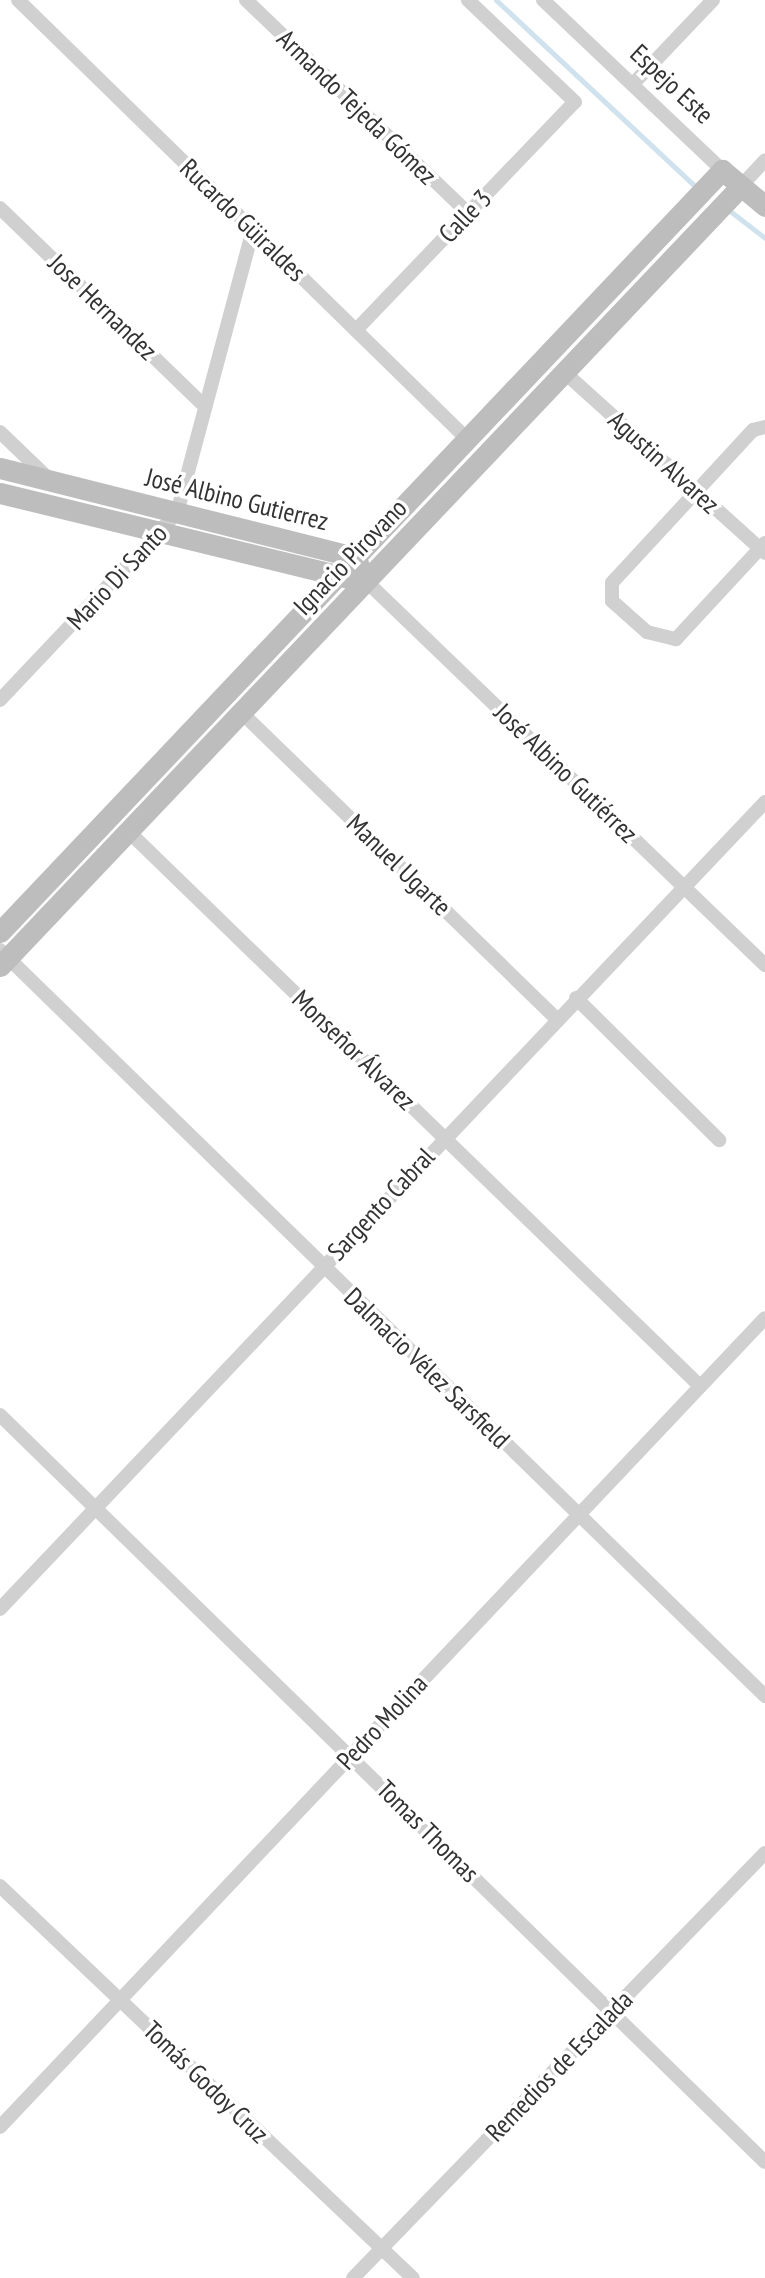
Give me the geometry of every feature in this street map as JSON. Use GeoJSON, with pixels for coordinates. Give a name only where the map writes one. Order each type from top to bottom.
{"type":"FeatureCollection","features":[{"type":"Feature","properties":{"kind":"street","name":"Rucardo Güiraldes"},"geometry":{"type":"LineString","coordinates":[[18,0],[467,439]]}},
{"type":"Feature","properties":{"kind":"street","name":"Armando Tejeda Gómez"},"geometry":{"type":"LineString","coordinates":[[246,0],[468,214]]}},
{"type":"Feature","properties":{"kind":"street","name":"Calle 3"},"geometry":{"type":"LineString","coordinates":[[356,330],[575,102],[468,0]]}},
{"type":"Feature","properties":{"kind":"street","name":"Espejo Este"},"geometry":{"type":"LineString","coordinates":[[543,0],[722,170],[765,206]]}},
{"type":"Feature","properties":{"kind":"street"},"geometry":{"type":"LineString","coordinates":[[633,84],[713,0]]}},
{"type":"Feature","properties":{"kind":"street"},"geometry":{"type":"LineString","coordinates":[[740,186],[765,159]]}},
{"type":"Feature","properties":{"kind":"street","name":"Ignacio Pirovano"},"geometry":{"type":"LineString","coordinates":[[0,932],[722,170]]}},
{"type":"Feature","properties":{"kind":"street","name":"Ignacio Pirovano"},"geometry":{"type":"LineString","coordinates":[[3,958],[128,831],[740,186]]}},
{"type":"Feature","properties":{"kind":"street","name":"Jose Hernandez"},"geometry":{"type":"LineString","coordinates":[[0,208],[205,407]]}},
{"type":"Feature","properties":{"kind":"street","name":"Mario Di Santo"},"geometry":{"type":"LineString","coordinates":[[0,700],[177,513],[253,230]]}},
{"type":"Feature","properties":{"kind":"street","name":"Agustin Alvarez"},"geometry":{"type":"LineString","coordinates":[[564,372],[763,548]]}},
{"type":"Feature","properties":{"kind":"street"},"geometry":{"type":"LineString","coordinates":[[484,422],[502,438]]}},
{"type":"Feature","properties":{"kind":"street"},"geometry":{"type":"LineString","coordinates":[[763,548],[676,639],[646,632],[612,601],[612,583],[753,430],[765,428]]}},
{"type":"Feature","properties":{"kind":"street"},"geometry":{"type":"LineString","coordinates":[[0,432],[51,481]]}},
{"type":"Feature","properties":{"kind":"street"},"geometry":{"type":"LineString","coordinates":[[451,456],[468,473]]}},
{"type":"Feature","properties":{"kind":"street","name":"José Albino Gutierrez"},"geometry":{"type":"LineString","coordinates":[[0,468],[355,557],[366,581]]}},
{"type":"Feature","properties":{"kind":"street","name":"José Albino Gutierrez"},"geometry":{"type":"LineString","coordinates":[[0,493],[366,581]]}},
{"type":"Feature","properties":{"kind":"street","name":"José Albino Gutiérrez"},"geometry":{"type":"LineString","coordinates":[[366,581],[765,965]]}},
{"type":"Feature","properties":{"kind":"street","name":"Manuel Ugarte"},"geometry":{"type":"LineString","coordinates":[[241,712],[557,1018]]}},
{"type":"Feature","properties":{"kind":"street","name":"Sargento Cabral"},"geometry":{"type":"LineString","coordinates":[[0,1609],[557,1018],[765,802]]}},
{"type":"Feature","properties":{"kind":"street","name":"Monseñor Álvarez"},"geometry":{"type":"LineString","coordinates":[[128,831],[700,1386]]}},
{"type":"Feature","properties":{"kind":"street","name":"Dalmacio Vélez Sarsfield"},"geometry":{"type":"LineString","coordinates":[[3,958],[765,1696]]}},
{"type":"Feature","properties":{"kind":"street"},"geometry":{"type":"LineString","coordinates":[[576,998],[719,1140]]}},
{"type":"Feature","properties":{"kind":"street","name":"Pedro Molina"},"geometry":{"type":"LineString","coordinates":[[0,2127],[765,1318]]}},
{"type":"Feature","properties":{"kind":"street","name":"Tomas Thomas"},"geometry":{"type":"LineString","coordinates":[[0,1415],[765,2162]]}},
{"type":"Feature","properties":{"kind":"street","name":"Remedios de Escalada"},"geometry":{"type":"LineString","coordinates":[[353,2278],[765,1853]]}},
{"type":"Feature","properties":{"kind":"street","name":"Tomás Godoy Cruz"},"geometry":{"type":"LineString","coordinates":[[0,1886],[413,2278]]}},
{"type":"Feature","properties":{"kind":"waterway"},"geometry":{"type":"LineString","coordinates":[[496,0],[694,185]]}},
{"type":"Feature","properties":{"kind":"waterway"},"geometry":{"type":"LineString","coordinates":[[730,211],[765,238]]}}]}
